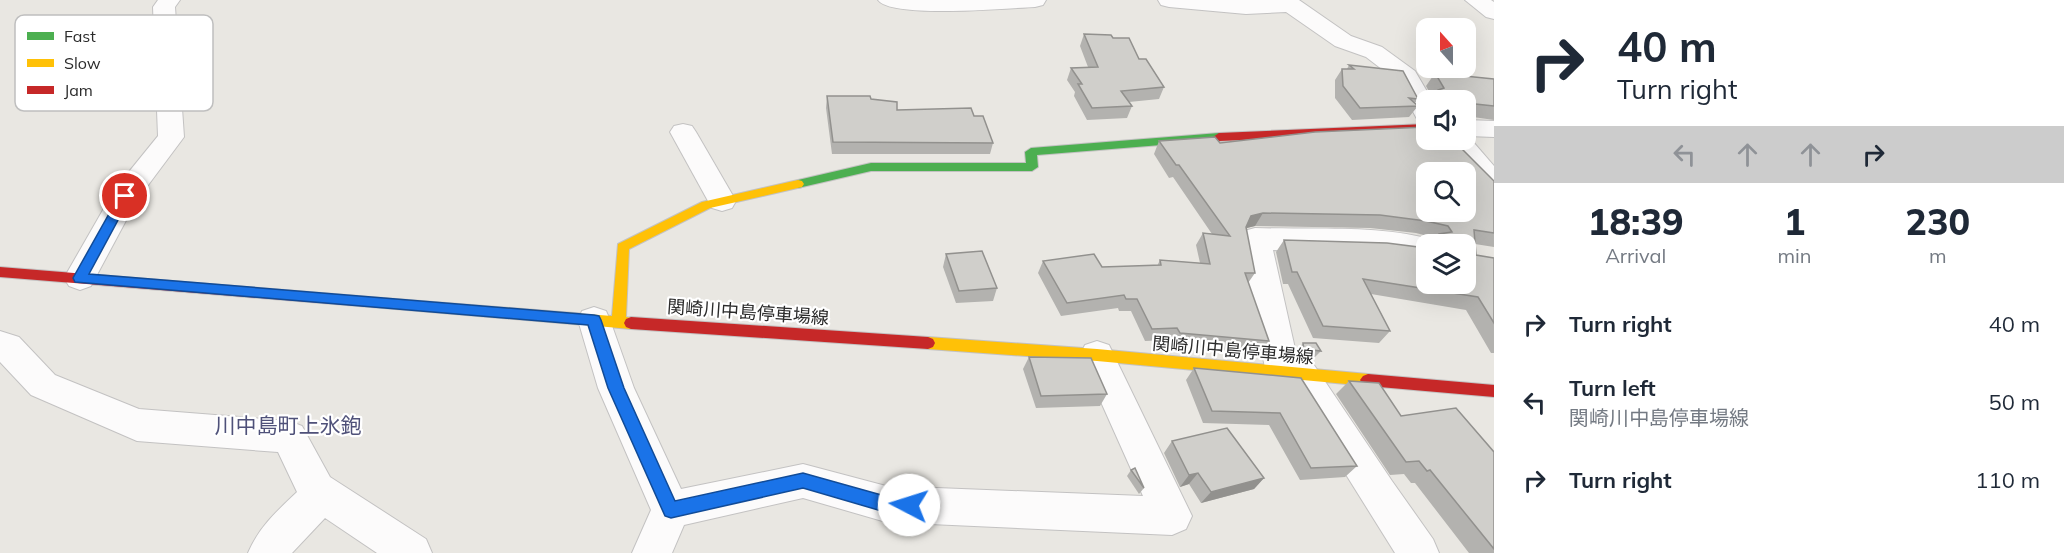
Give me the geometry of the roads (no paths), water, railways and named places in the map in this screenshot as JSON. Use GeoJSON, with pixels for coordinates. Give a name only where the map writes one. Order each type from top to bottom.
{"type":"FeatureCollection","features":[{"type":"Feature","properties":{"kind":"main road"},"geometry":{"type":"LineString","coordinates":[[606,320],[623,247],[706,204],[871,167],[1032,167],[1031,152],[1219,137],[1416,128]]}},
{"type":"Feature","properties":{"kind":"main road","name":"関崎川中島停車場線"},"geometry":{"type":"LineString","coordinates":[[0,272],[606,320],[1097,355],[1494,391]]}},
{"type":"Feature","properties":{"kind":"street"},"geometry":{"type":"LineString","coordinates":[[164,15],[164,7],[169,0]]}},
{"type":"Feature","properties":{"kind":"street"},"geometry":{"type":"LineString","coordinates":[[889,0],[898,3],[968,4],[1035,0]]}},
{"type":"Feature","properties":{"kind":"street"},"geometry":{"type":"LineString","coordinates":[[1169,0],[1246,7],[1290,5],[1343,41],[1374,52],[1406,76],[1416,94]]}},
{"type":"Feature","properties":{"kind":"street"},"geometry":{"type":"LineString","coordinates":[[1476,0],[1494,12]]}},
{"type":"Feature","properties":{"kind":"street"},"geometry":{"type":"LineString","coordinates":[[80,278],[125,196],[171,137],[170,111]]}},
{"type":"Feature","properties":{"kind":"street"},"geometry":{"type":"LineString","coordinates":[[1476,128],[1494,129]]}},
{"type":"Feature","properties":{"kind":"street"},"geometry":{"type":"LineString","coordinates":[[683,132],[722,201]]}},
{"type":"Feature","properties":{"kind":"street"},"geometry":{"type":"LineString","coordinates":[[1465,150],[1494,185]]}},
{"type":"Feature","properties":{"kind":"street"},"geometry":{"type":"LineString","coordinates":[[1416,248],[1377,242],[1255,239],[1292,374],[1419,553]]}},
{"type":"Feature","properties":{"kind":"street"},"geometry":{"type":"LineString","coordinates":[[606,320],[616,388],[671,510],[652,553]]}},
{"type":"Feature","properties":{"kind":"street"},"geometry":{"type":"LineString","coordinates":[[0,344],[7,347],[43,385],[137,425],[289,437],[316,490],[412,553]]}},
{"type":"Feature","properties":{"kind":"street"},"geometry":{"type":"LineString","coordinates":[[671,510],[803,481],[885,504],[1172,516],[1097,355]]}},
{"type":"Feature","properties":{"kind":"street"},"geometry":{"type":"LineString","coordinates":[[268,553],[282,533],[322,494]]}},
{"type":"Feature","properties":{"kind":"district","name":"川中島町上氷鉋"},"geometry":{"type":"Point","coordinates":[288,425]}}]}
